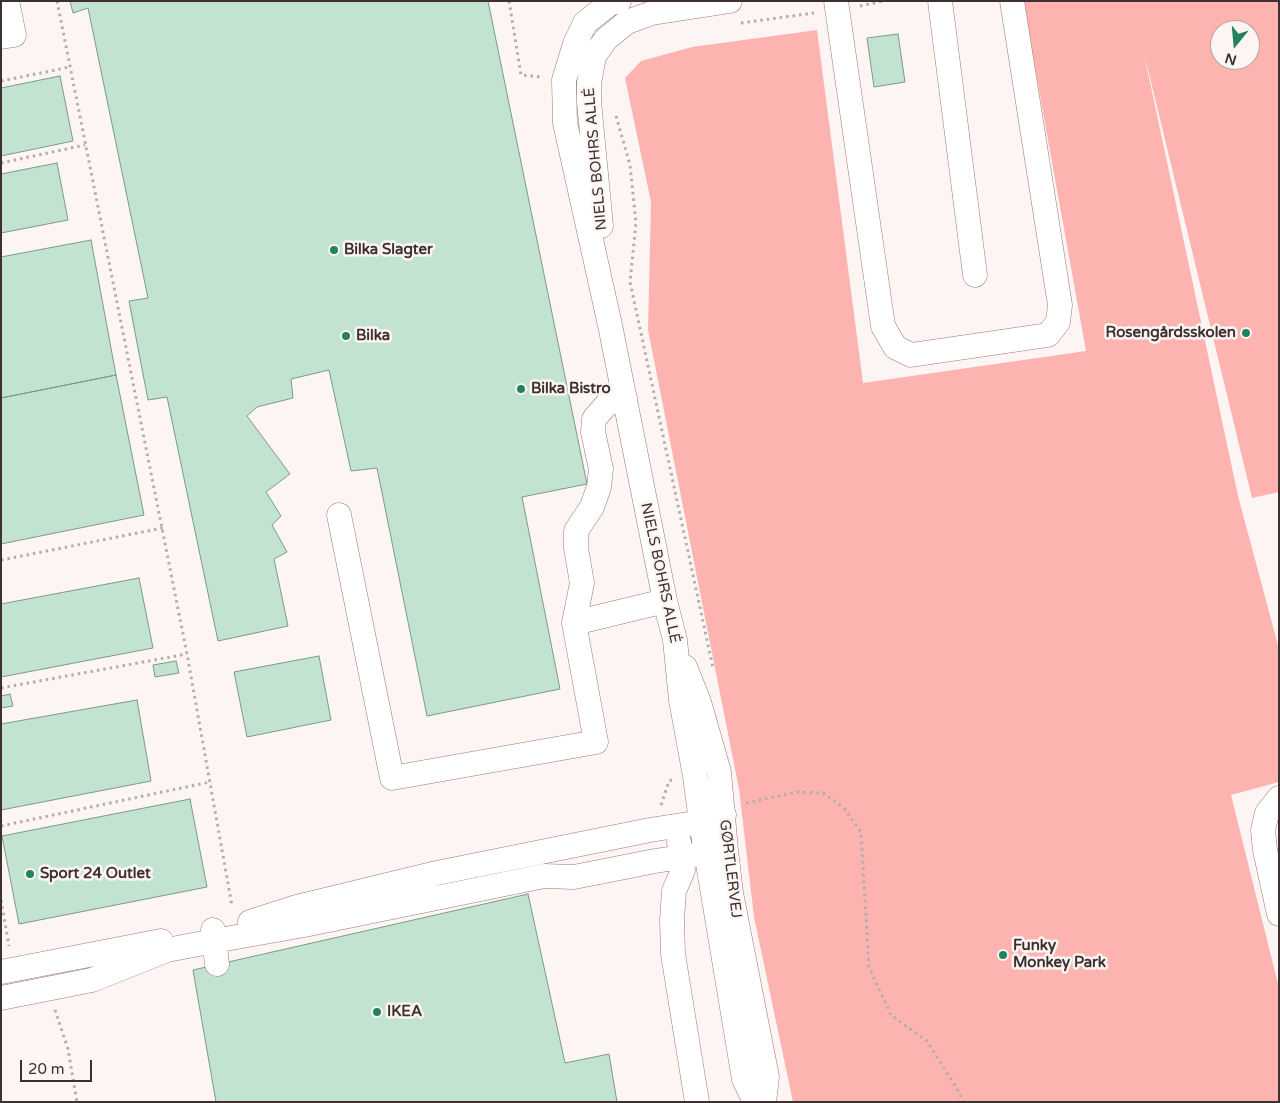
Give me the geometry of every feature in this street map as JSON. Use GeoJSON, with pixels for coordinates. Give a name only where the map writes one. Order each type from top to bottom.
{"type":"FeatureCollection","features":[{"type":"Feature","properties":{"kind":"street"},"geometry":{"type":"LineString","coordinates":[[1,37],[14,35],[7,1]]}},
{"type":"Feature","properties":{"kind":"street","name":"NIELS BOHRS ALLÉ"},"geometry":{"type":"LineString","coordinates":[[619,1],[609,4],[585,23],[575,44],[564,80],[565,123],[610,325],[674,640],[681,700],[695,776],[701,822]]}},
{"type":"Feature","properties":{"kind":"street","name":"NIELS BOHRS ALLÉ"},"geometry":{"type":"LineString","coordinates":[[610,325],[589,102],[588,83],[594,56],[606,39],[627,22],[652,13],[730,1]]}},
{"type":"Feature","properties":{"kind":"street"},"geometry":{"type":"LineString","coordinates":[[940,1],[974,275]]}},
{"type":"Feature","properties":{"kind":"street"},"geometry":{"type":"LineString","coordinates":[[836,6],[883,326],[896,347],[911,355],[1048,335],[1058,322],[1060,306],[1012,1]]}},
{"type":"Feature","properties":{"kind":"street"},"geometry":{"type":"LineString","coordinates":[[339,515],[392,778],[596,742],[574,623],[582,583],[576,548],[576,531],[592,508],[599,487],[601,468],[593,432],[594,419],[607,404],[625,398]]}},
{"type":"Feature","properties":{"kind":"street"},"geometry":{"type":"LineString","coordinates":[[574,623],[665,601]]}},
{"type":"Feature","properties":{"kind":"street","name":"GØRTLERVEJ"},"geometry":{"type":"LineString","coordinates":[[674,640],[702,711],[732,810],[716,852],[744,1079],[755,1102]]}},
{"type":"Feature","properties":{"kind":"street"},"geometry":{"type":"LineString","coordinates":[[1279,798],[1267,813],[1263,830],[1264,850],[1279,914]]}},
{"type":"Feature","properties":{"kind":"street"},"geometry":{"type":"LineString","coordinates":[[1,998],[92,980],[167,950],[297,907],[437,873],[701,822],[732,810]]}},
{"type":"Feature","properties":{"kind":"street","name":"GØRTLERVEJ"},"geometry":{"type":"LineString","coordinates":[[701,822],[716,852],[731,892],[767,1077],[764,1102]]}},
{"type":"Feature","properties":{"kind":"street"},"geometry":{"type":"LineString","coordinates":[[676,826],[682,870],[674,891],[672,920],[673,954],[697,1102]]}},
{"type":"Feature","properties":{"kind":"street"},"geometry":{"type":"LineString","coordinates":[[1,972],[213,936],[304,925],[544,876],[574,878],[716,852]]}},
{"type":"Feature","properties":{"kind":"street"},"geometry":{"type":"LineString","coordinates":[[213,936],[217,964]]}},
{"type":"Feature","properties":{"kind":"path"},"geometry":{"type":"LineString","coordinates":[[57,1],[163,528],[233,913]]}},
{"type":"Feature","properties":{"kind":"path"},"geometry":{"type":"LineString","coordinates":[[509,1],[521,75],[546,78]]}},
{"type":"Feature","properties":{"kind":"path"},"geometry":{"type":"LineString","coordinates":[[734,24],[836,6],[883,1]]}},
{"type":"Feature","properties":{"kind":"path"},"geometry":{"type":"LineString","coordinates":[[1,81],[70,68]]}},
{"type":"Feature","properties":{"kind":"path"},"geometry":{"type":"LineString","coordinates":[[616,115],[630,165],[636,223],[630,282],[714,671]]}},
{"type":"Feature","properties":{"kind":"path"},"geometry":{"type":"LineString","coordinates":[[1,162],[85,145]]}},
{"type":"Feature","properties":{"kind":"path"},"geometry":{"type":"LineString","coordinates":[[1,560],[163,528]]}},
{"type":"Feature","properties":{"kind":"path"},"geometry":{"type":"LineString","coordinates":[[1,688],[187,654]]}},
{"type":"Feature","properties":{"kind":"path"},"geometry":{"type":"LineString","coordinates":[[1,826],[210,782]]}},
{"type":"Feature","properties":{"kind":"path"},"geometry":{"type":"LineString","coordinates":[[732,810],[797,792],[823,793],[844,808],[860,832],[869,967],[891,1015],[927,1041],[959,1092],[963,1102]]}},
{"type":"Feature","properties":{"kind":"path"},"geometry":{"type":"LineString","coordinates":[[68,1049],[77,1102]]}},
{"type":"Feature","properties":{"kind":"shaded area"},"geometry":{"type":"Polygon","coordinates":[[[1023,1],[1279,1],[1279,492],[1252,498],[1143,49],[1238,496],[1279,649],[1279,782],[1231,795],[1279,988],[1279,1102],[793,1102],[754,917],[739,789],[648,330],[651,202],[625,78],[641,61],[692,47],[817,30],[863,383],[1086,351],[1023,1]]]}},
{"type":"Feature","properties":{"kind":"building","name":"Bilka"},"geometry":{"type":"Polygon","coordinates":[[[70,1],[488,1],[587,484],[522,497],[560,689],[427,716],[377,468],[351,471],[329,370],[291,379],[293,398],[257,407],[247,416],[290,474],[266,492],[281,516],[272,525],[287,552],[274,559],[288,626],[218,641],[167,397],[148,400],[129,301],[148,298],[88,8],[73,13],[70,1]]]}},
{"type":"Feature","properties":{"kind":"building"},"geometry":{"type":"Polygon","coordinates":[[[898,34],[905,82],[874,87],[867,38],[898,34]]]}},
{"type":"Feature","properties":{"kind":"building"},"geometry":{"type":"Polygon","coordinates":[[[60,76],[73,141],[1,156],[1,88],[60,76]]]}},
{"type":"Feature","properties":{"kind":"building"},"geometry":{"type":"Polygon","coordinates":[[[57,163],[68,220],[1,233],[1,174],[57,163]]]}},
{"type":"Feature","properties":{"kind":"building"},"geometry":{"type":"Polygon","coordinates":[[[91,240],[116,375],[1,398],[1,257],[91,240]]]}},
{"type":"Feature","properties":{"kind":"building"},"geometry":{"type":"Polygon","coordinates":[[[116,375],[144,515],[1,544],[1,398],[116,375]]]}},
{"type":"Feature","properties":{"kind":"building"},"geometry":{"type":"Polygon","coordinates":[[[139,578],[153,648],[1,677],[1,604],[139,578]]]}},
{"type":"Feature","properties":{"kind":"building"},"geometry":{"type":"Polygon","coordinates":[[[319,656],[331,720],[247,737],[234,672],[319,656]]]}},
{"type":"Feature","properties":{"kind":"building"},"geometry":{"type":"Polygon","coordinates":[[[176,661],[179,673],[155,677],[153,665],[176,661]]]}},
{"type":"Feature","properties":{"kind":"building"},"geometry":{"type":"Polygon","coordinates":[[[10,694],[13,706],[1,708],[1,696],[10,694]]]}},
{"type":"Feature","properties":{"kind":"building"},"geometry":{"type":"Polygon","coordinates":[[[137,700],[151,781],[1,810],[1,724],[137,700]]]}},
{"type":"Feature","properties":{"kind":"building"},"geometry":{"type":"Polygon","coordinates":[[[190,799],[207,887],[19,924],[2,836],[190,799]]]}},
{"type":"Feature","properties":{"kind":"building","name":"IKEA"},"geometry":{"type":"Polygon","coordinates":[[[528,894],[565,1063],[609,1054],[617,1102],[216,1102],[193,970],[528,894]]]}},
{"type":"Feature","properties":{"kind":"place","name":"Bilka Slagter"},"geometry":{"type":"Point","coordinates":[334,250]}},
{"type":"Feature","properties":{"kind":"place","name":"Rosengårdsskolen"},"geometry":{"type":"Point","coordinates":[1246,333]}},
{"type":"Feature","properties":{"kind":"place","name":"Bilka"},"geometry":{"type":"Point","coordinates":[346,336]}},
{"type":"Feature","properties":{"kind":"place","name":"Bilka Bistro"},"geometry":{"type":"Point","coordinates":[521,389]}},
{"type":"Feature","properties":{"kind":"place","name":"Sport 24 Outlet"},"geometry":{"type":"Point","coordinates":[30,874]}},
{"type":"Feature","properties":{"kind":"place","name":"Funky Monkey Park"},"geometry":{"type":"Point","coordinates":[1003,955]}},
{"type":"Feature","properties":{"kind":"place","name":"IKEA"},"geometry":{"type":"Point","coordinates":[377,1012]}}]}
